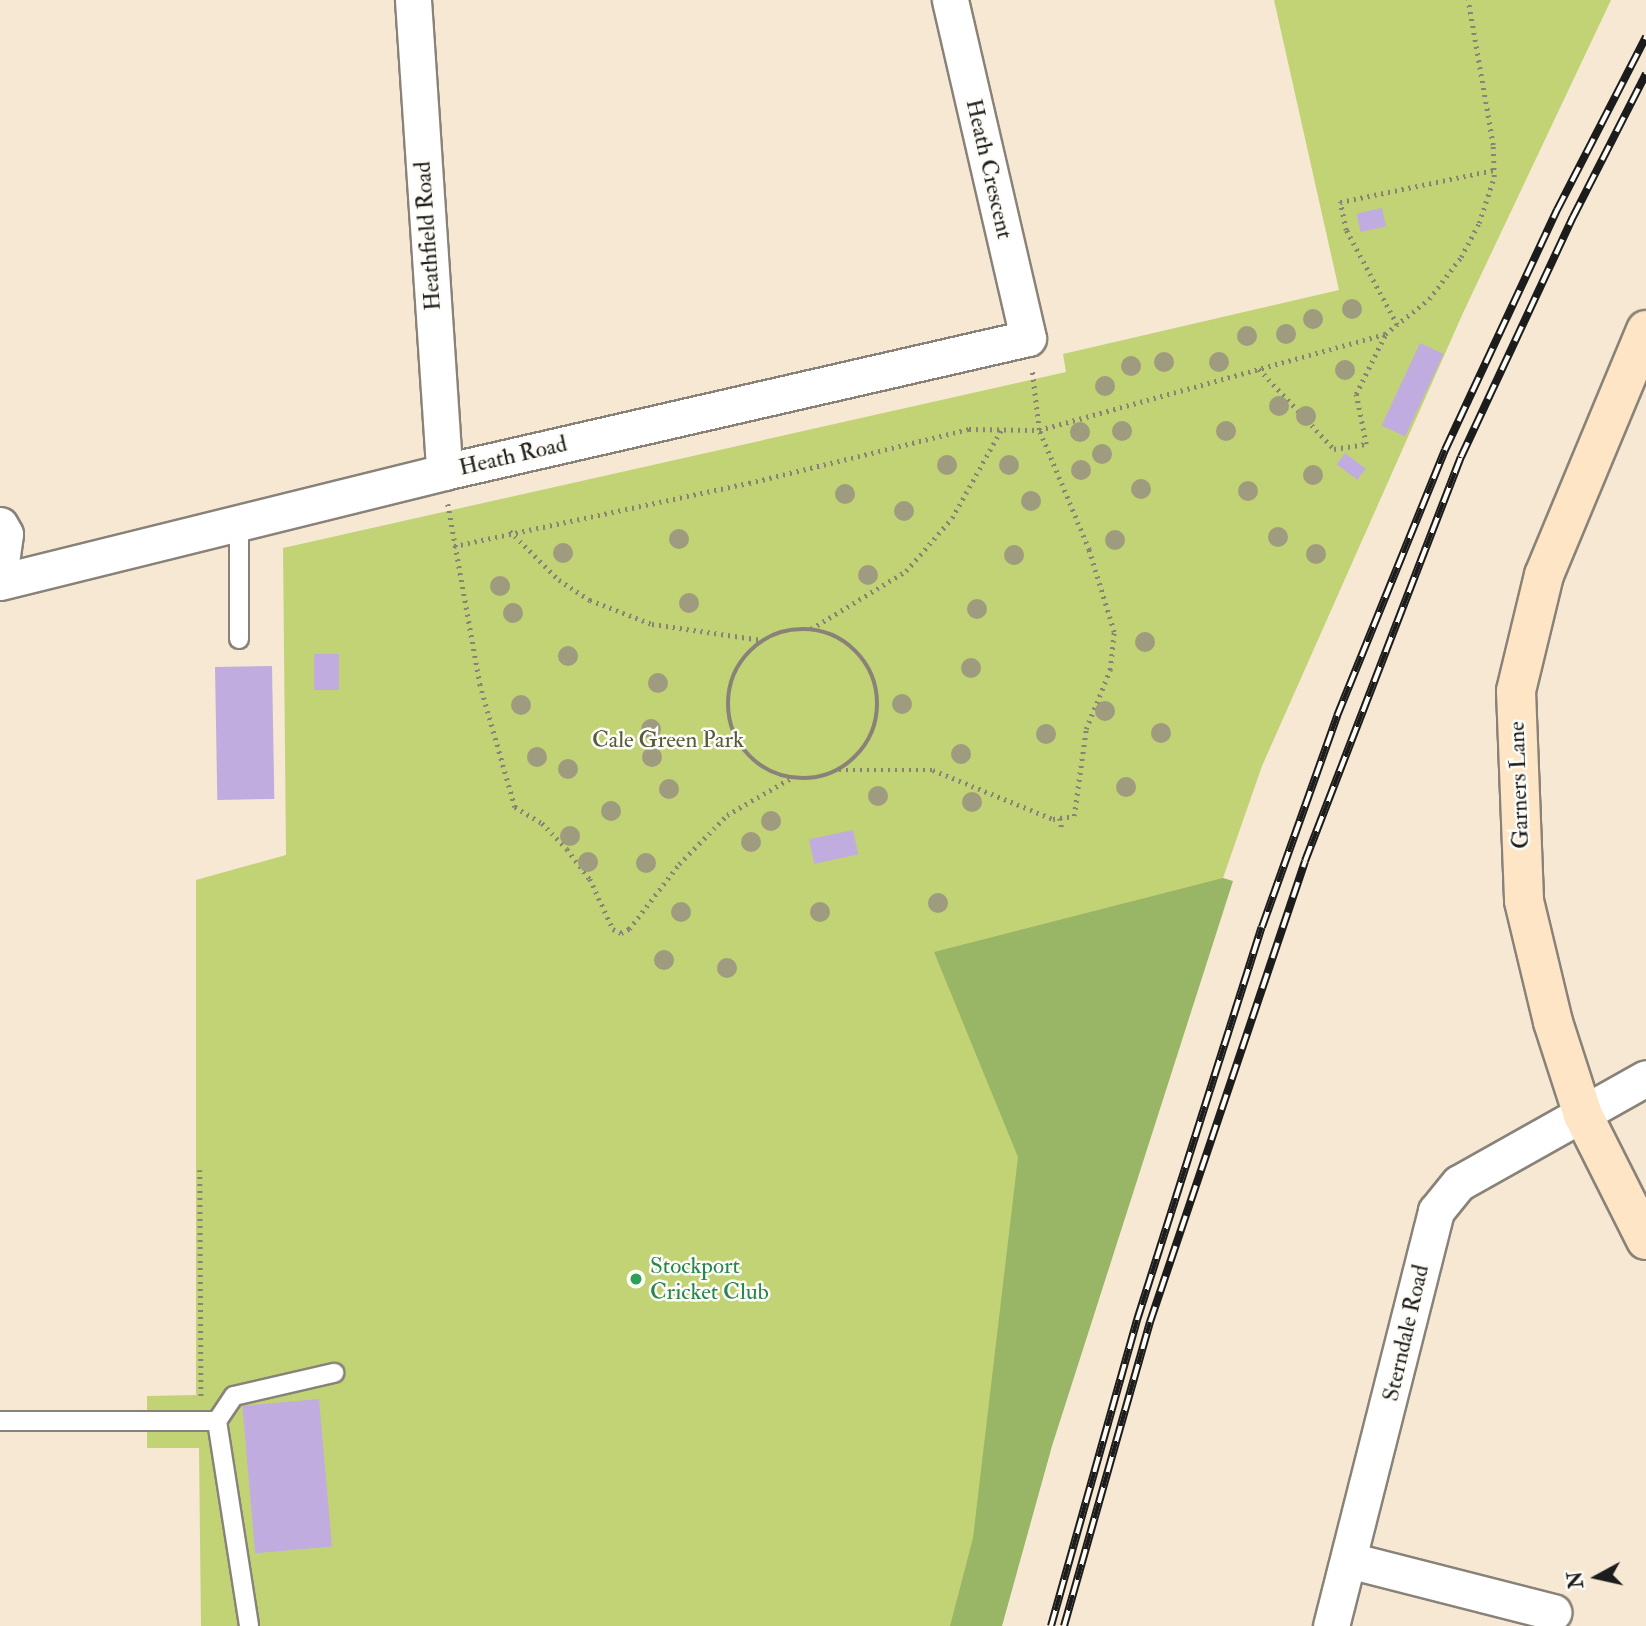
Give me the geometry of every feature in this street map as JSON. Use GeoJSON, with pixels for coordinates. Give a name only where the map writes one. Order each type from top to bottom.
{"type":"FeatureCollection","features":[{"type":"Feature","properties":{"kind":"street","name":"Heathfield Road"},"geometry":{"type":"LineString","coordinates":[[413,0],[444,472]]}},
{"type":"Feature","properties":{"kind":"street","name":"Heath Crescent"},"geometry":{"type":"LineString","coordinates":[[950,0],[1028,338]]}},
{"type":"Feature","properties":{"kind":"street","name":"Garners Lane"},"geometry":{"type":"LineString","coordinates":[[1646,330],[1544,575],[1516,691],[1524,901],[1553,1021],[1583,1115],[1646,1240]]}},
{"type":"Feature","properties":{"kind":"street","name":"Heath Road"},"geometry":{"type":"LineString","coordinates":[[0,582],[444,472],[1028,338]]}},
{"type":"Feature","properties":{"kind":"street"},"geometry":{"type":"LineString","coordinates":[[0,525],[5,534],[0,569]]}},
{"type":"Feature","properties":{"kind":"street","name":"Sterndale Road"},"geometry":{"type":"LineString","coordinates":[[1331,1626],[1436,1210],[1459,1184],[1646,1079]]}},
{"type":"Feature","properties":{"kind":"street"},"geometry":{"type":"LineString","coordinates":[[1349,1560],[1553,1612]]}},
{"type":"Feature","properties":{"kind":"lane"},"geometry":{"type":"LineString","coordinates":[[239,523],[239,639]]}},
{"type":"Feature","properties":{"kind":"lane"},"geometry":{"type":"LineString","coordinates":[[0,1421],[209,1421],[234,1396],[334,1373]]}},
{"type":"Feature","properties":{"kind":"lane"},"geometry":{"type":"LineString","coordinates":[[209,1421],[249,1626]]}},
{"type":"Feature","properties":{"kind":"path"},"geometry":{"type":"LineString","coordinates":[[454,546],[510,531],[749,483],[969,429],[1039,430],[1385,334],[1429,299],[1461,257],[1479,223],[1494,170],[1468,0]]}},
{"type":"Feature","properties":{"kind":"path"},"geometry":{"type":"LineString","coordinates":[[1397,325],[1346,230],[1340,202],[1494,170]]}},
{"type":"Feature","properties":{"kind":"path"},"geometry":{"type":"LineString","coordinates":[[1259,369],[1334,449],[1366,444],[1356,394],[1385,334]]}},
{"type":"Feature","properties":{"kind":"path"},"geometry":{"type":"LineString","coordinates":[[839,770],[933,771],[1060,818],[1074,816],[1086,729],[1110,670],[1114,632],[1089,550],[1039,430],[1028,338]]}},
{"type":"Feature","properties":{"kind":"path"},"geometry":{"type":"LineString","coordinates":[[811,629],[906,571],[952,518],[1001,430]]}},
{"type":"Feature","properties":{"kind":"path"},"geometry":{"type":"LineString","coordinates":[[444,472],[454,546],[480,684],[514,807],[542,823],[567,849],[590,879],[613,929],[621,933],[629,929],[679,864],[727,815],[791,778]]}},
{"type":"Feature","properties":{"kind":"path"},"geometry":{"type":"LineString","coordinates":[[510,531],[559,580],[590,600],[652,624],[763,640]]}},
{"type":"Feature","properties":{"kind":"path"},"geometry":{"type":"LineString","coordinates":[[811,629],[833,635],[853,648],[868,667],[876,689],[878,713],[871,736],[858,755],[839,770],[817,778],[791,778],[766,770],[746,754],[733,731],[727,706],[731,680],[744,657],[763,640],[787,630],[811,629]]}},
{"type":"Feature","properties":{"kind":"path"},"geometry":{"type":"LineString","coordinates":[[1060,818],[1062,829]]}},
{"type":"Feature","properties":{"kind":"path"},"geometry":{"type":"LineString","coordinates":[[201,1170],[209,1421]]}},
{"type":"Feature","properties":{"kind":"green space","name":"Cale Green Park"},"geometry":{"type":"Polygon","coordinates":[[[1274,0],[1611,0],[1463,313],[1262,766],[1223,878],[1183,965],[984,1626],[201,1626],[199,1448],[147,1448],[147,1396],[196,1395],[196,880],[286,855],[283,548],[1066,372],[1063,354],[1339,290],[1274,0]]]}},
{"type":"Feature","properties":{"kind":"green space"},"geometry":{"type":"Polygon","coordinates":[[[1223,878],[1233,881],[1052,1446],[1002,1626],[950,1626],[973,1538],[1018,1157],[934,952],[1223,878]]]}},
{"type":"Feature","properties":{"kind":"building"},"geometry":{"type":"Polygon","coordinates":[[[1382,208],[1386,227],[1361,232],[1357,213],[1382,208]]]}},
{"type":"Feature","properties":{"kind":"building"},"geometry":{"type":"Polygon","coordinates":[[[1420,343],[1444,354],[1405,436],[1382,425],[1420,343]]]}},
{"type":"Feature","properties":{"kind":"building"},"geometry":{"type":"Polygon","coordinates":[[[1345,453],[1366,469],[1357,480],[1337,464],[1345,453]]]}},
{"type":"Feature","properties":{"kind":"building"},"geometry":{"type":"Polygon","coordinates":[[[314,654],[339,654],[339,690],[314,690],[314,654]]]}},
{"type":"Feature","properties":{"kind":"building"},"geometry":{"type":"Polygon","coordinates":[[[272,666],[274,799],[217,800],[215,667],[272,666]]]}},
{"type":"Feature","properties":{"kind":"building"},"geometry":{"type":"Polygon","coordinates":[[[853,830],[858,854],[814,864],[809,839],[853,830]]]}},
{"type":"Feature","properties":{"kind":"building"},"geometry":{"type":"Polygon","coordinates":[[[319,1399],[332,1546],[255,1553],[242,1406],[319,1399]]]}},
{"type":"Feature","properties":{"kind":"railway"},"geometry":{"type":"LineString","coordinates":[[1051,1626],[1137,1320],[1262,927],[1337,716],[1445,450],[1557,210],[1646,37]]}},
{"type":"Feature","properties":{"kind":"railway"},"geometry":{"type":"LineString","coordinates":[[1064,1626],[1150,1322],[1305,861],[1461,457],[1573,217],[1646,74]]}},
{"type":"Feature","properties":{"kind":"place","name":"Stockport Cricket Club"},"geometry":{"type":"Point","coordinates":[636,1279]}}]}
